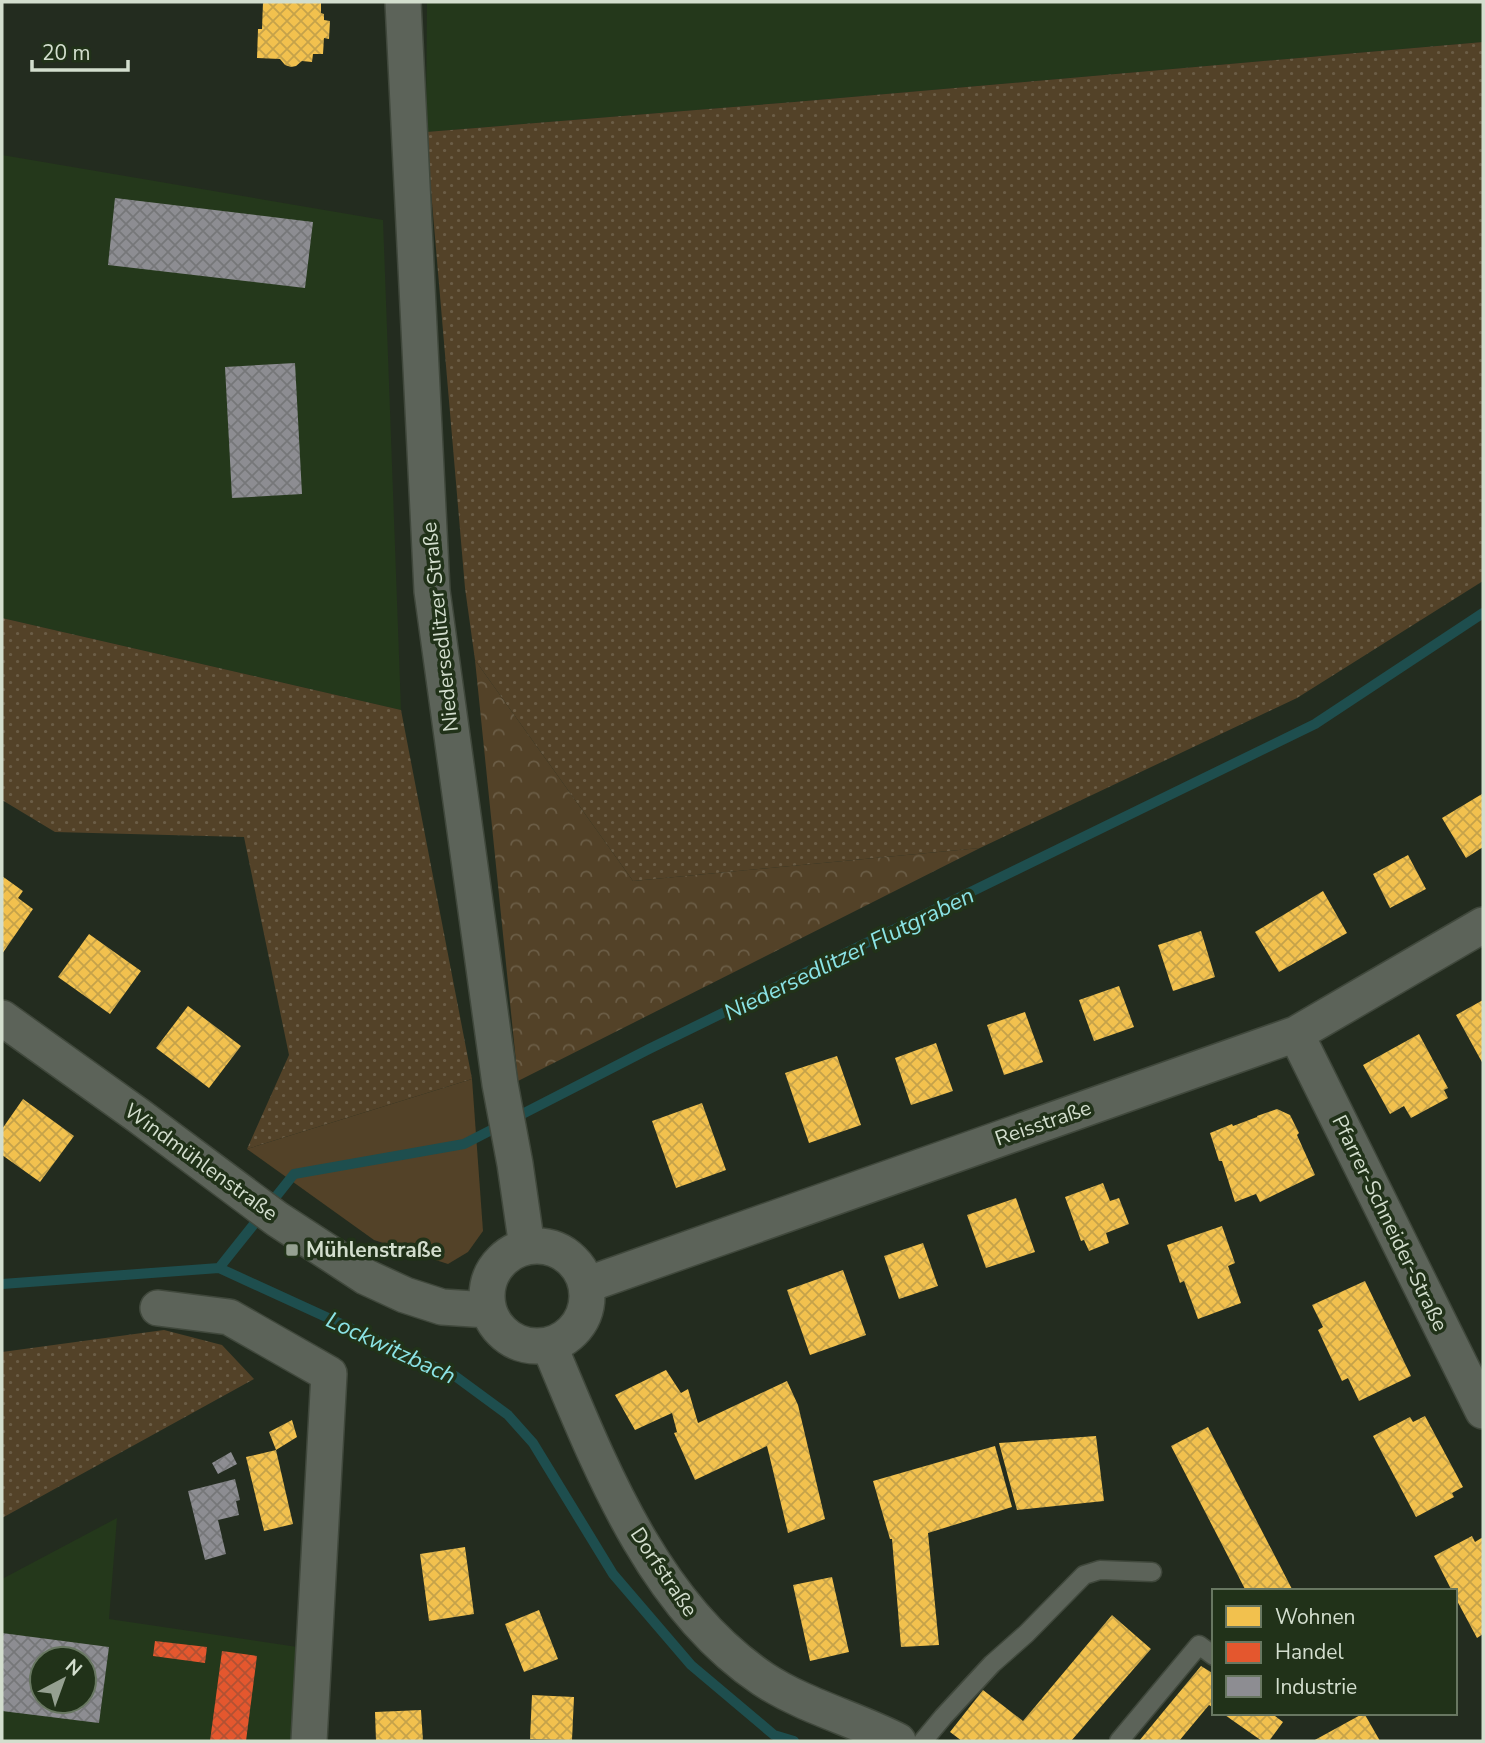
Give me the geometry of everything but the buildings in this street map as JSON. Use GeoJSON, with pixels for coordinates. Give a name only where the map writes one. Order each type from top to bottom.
{"type":"FeatureCollection","features":[{"type":"Feature","properties":{"kind":"street","name":"Niedersedlitzer Straße"},"geometry":{"type":"LineString","coordinates":[[403,2],[432,591],[503,1100],[527,1247]]}},
{"type":"Feature","properties":{"kind":"street","name":"Reisstraße"},"geometry":{"type":"LineString","coordinates":[[586,1284],[1296,1034],[1483,925]]}},
{"type":"Feature","properties":{"kind":"street","name":"Windmühlenstraße"},"geometry":{"type":"LineString","coordinates":[[2,1018],[277,1219],[366,1277],[405,1295],[442,1307],[488,1310]]}},
{"type":"Feature","properties":{"kind":"street","name":"Pfarrer-Schneider-Straße"},"geometry":{"type":"LineString","coordinates":[[1296,1034],[1475,1375],[1483,1411]]}},
{"type":"Feature","properties":{"kind":"street"},"geometry":{"type":"LineString","coordinates":[[527,1247],[552,1248],[564,1254],[574,1262],[586,1284],[587,1300],[575,1329],[564,1339],[549,1345],[518,1343],[505,1335],[495,1324],[488,1310],[486,1293],[494,1270],[511,1252],[527,1247]]}},
{"type":"Feature","properties":{"kind":"street"},"geometry":{"type":"LineString","coordinates":[[158,1308],[229,1317],[329,1374],[309,1741]]}},
{"type":"Feature","properties":{"kind":"street","name":"Dorfstraße"},"geometry":{"type":"LineString","coordinates":[[549,1345],[596,1457],[620,1503],[673,1592],[701,1626],[764,1680],[898,1741]]}},
{"type":"Feature","properties":{"kind":"lane"},"geometry":{"type":"LineString","coordinates":[[923,1741],[992,1664],[1084,1575],[1100,1570],[1152,1572]]}},
{"type":"Feature","properties":{"kind":"lane"},"geometry":{"type":"LineString","coordinates":[[1119,1741],[1199,1645],[1212,1655]]}},
{"type":"Feature","properties":{"kind":"shaded area"},"geometry":{"type":"Polygon","coordinates":[[[427,2],[1483,2],[1483,42],[426,132],[427,2]]]}},
{"type":"Feature","properties":{"kind":"shaded area"},"geometry":{"type":"Polygon","coordinates":[[[2,155],[383,220],[401,710],[2,618],[2,155]]]}},
{"type":"Feature","properties":{"kind":"shaded area"},"geometry":{"type":"Polygon","coordinates":[[[117,1518],[109,1619],[311,1649],[307,1741],[2,1741],[2,1579],[117,1518]]]}},
{"type":"Feature","properties":{"kind":"green space"},"geometry":{"type":"Polygon","coordinates":[[[1483,42],[1483,581],[1297,698],[980,848],[633,881],[475,660],[465,588],[426,132],[1483,42]]]}},
{"type":"Feature","properties":{"kind":"green space"},"geometry":{"type":"Polygon","coordinates":[[[2,618],[401,710],[472,1079],[247,1149],[289,1055],[244,837],[55,832],[2,800],[2,618]]]}},
{"type":"Feature","properties":{"kind":"green space"},"geometry":{"type":"Polygon","coordinates":[[[475,660],[633,881],[980,848],[518,1081],[475,660]]]}},
{"type":"Feature","properties":{"kind":"green space"},"geometry":{"type":"Polygon","coordinates":[[[472,1079],[483,1231],[468,1252],[448,1264],[374,1240],[247,1149],[472,1079]]]}},
{"type":"Feature","properties":{"kind":"green space"},"geometry":{"type":"Polygon","coordinates":[[[164,1330],[222,1345],[254,1379],[2,1518],[2,1352],[164,1330]]]}},
{"type":"Feature","properties":{"kind":"waterway","name":"Niedersedlitzer Flutgraben"},"geometry":{"type":"LineString","coordinates":[[219,1268],[294,1174],[464,1144],[649,1049],[1315,724],[1483,613]]}},
{"type":"Feature","properties":{"kind":"waterway","name":"Lockwitzbach"},"geometry":{"type":"LineString","coordinates":[[2,1284],[219,1268],[455,1376],[508,1415],[533,1443],[613,1574],[691,1665],[774,1735],[794,1741]]}},
{"type":"Feature","properties":{"kind":"place","name":"Mühlenstraße"},"geometry":{"type":"Point","coordinates":[292,1250]}}]}
